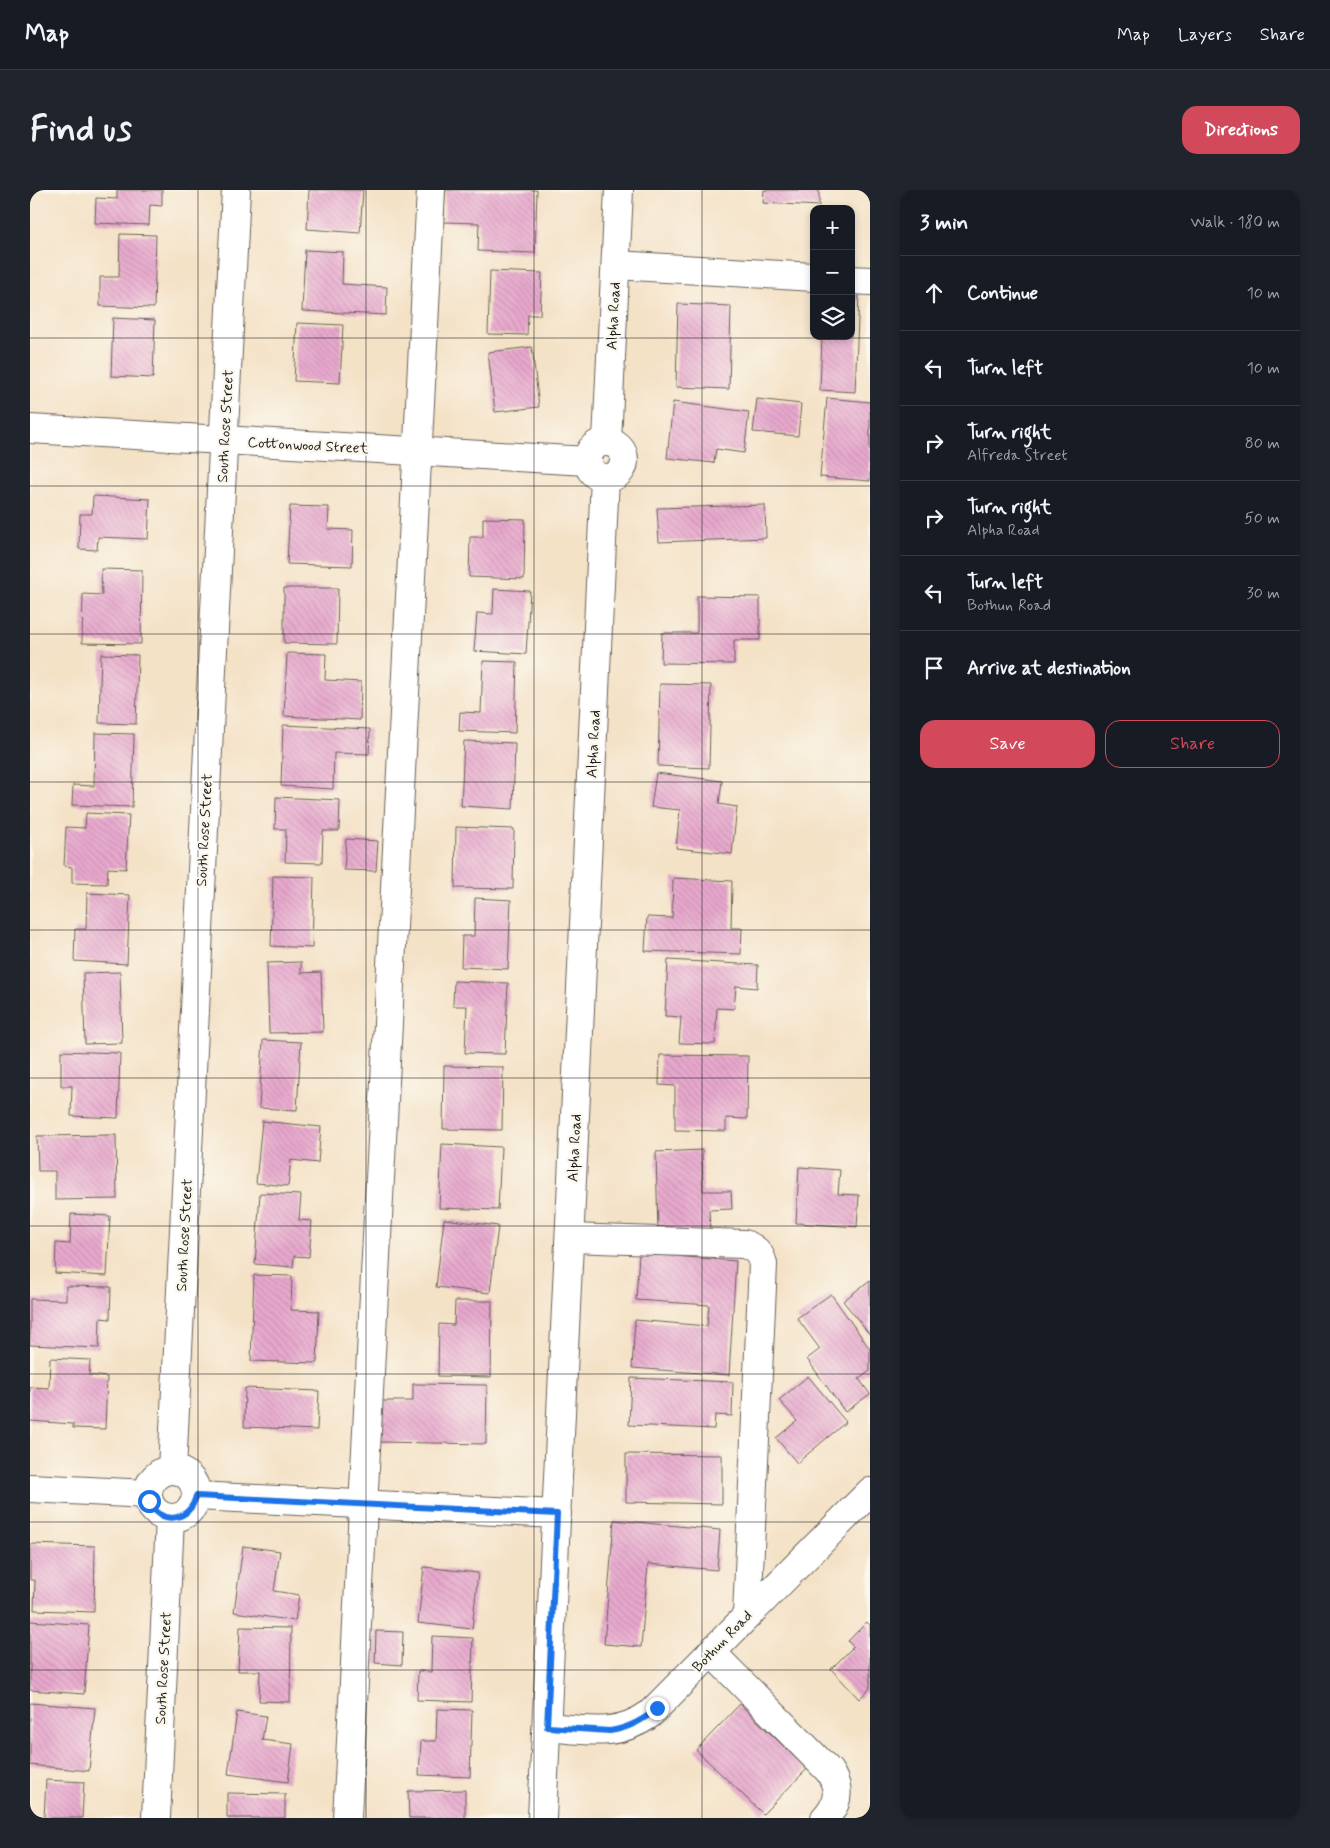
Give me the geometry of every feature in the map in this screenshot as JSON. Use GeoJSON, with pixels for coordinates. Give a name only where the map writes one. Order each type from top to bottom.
{"type":"FeatureCollection","features":[{"type":"Feature","properties":{"kind":"street","name":"South Rose Street"},"geometry":{"type":"LineString","coordinates":[[172,1470],[236,190]]}},
{"type":"Feature","properties":{"kind":"street"},"geometry":{"type":"LineString","coordinates":[[347,1818],[431,190]]}},
{"type":"Feature","properties":{"kind":"street","name":"Alpha Road"},"geometry":{"type":"LineString","coordinates":[[596,469],[610,478],[620,472],[624,461],[624,455],[617,445],[606,442],[619,190]]}},
{"type":"Feature","properties":{"kind":"street"},"geometry":{"type":"LineString","coordinates":[[616,266],[810,277]]}},
{"type":"Feature","properties":{"kind":"street"},"geometry":{"type":"LineString","coordinates":[[855,280],[870,282]]}},
{"type":"Feature","properties":{"kind":"street","name":"Cottonwood Street"},"geometry":{"type":"LineString","coordinates":[[30,428],[418,451],[596,469]]}},
{"type":"Feature","properties":{"kind":"street","name":"Alpha Road"},"geometry":{"type":"LineString","coordinates":[[542,1818],[570,1238],[596,469]]}},
{"type":"Feature","properties":{"kind":"street"},"geometry":{"type":"LineString","coordinates":[[570,1238],[744,1244],[758,1251],[761,1257],[763,1274],[747,1615]]}},
{"type":"Feature","properties":{"kind":"street"},"geometry":{"type":"LineString","coordinates":[[172,1470],[180,1472],[192,1481],[196,1496],[190,1510],[184,1515],[170,1518],[163,1517],[152,1508],[148,1494],[152,1480],[158,1475],[172,1470]]}},
{"type":"Feature","properties":{"kind":"street"},"geometry":{"type":"LineString","coordinates":[[30,1488],[148,1494]]}},
{"type":"Feature","properties":{"kind":"street","name":"Bothun Road"},"geometry":{"type":"LineString","coordinates":[[547,1727],[610,1731],[628,1727],[657,1708],[870,1492]]}},
{"type":"Feature","properties":{"kind":"street"},"geometry":{"type":"LineString","coordinates":[[196,1496],[557,1514]]}},
{"type":"Feature","properties":{"kind":"street","name":"South Rose Street"},"geometry":{"type":"LineString","coordinates":[[156,1818],[170,1518]]}},
{"type":"Feature","properties":{"kind":"street"},"geometry":{"type":"LineString","coordinates":[[711,1652],[829,1770],[835,1780],[838,1791],[837,1801],[825,1818]]}},
{"type":"Feature","properties":{"kind":"building"},"geometry":{"type":"Polygon","coordinates":[[[117,190],[162,190],[162,206],[150,205],[149,225],[95,223],[96,198],[117,199],[117,190]]]}},
{"type":"Feature","properties":{"kind":"building"},"geometry":{"type":"Polygon","coordinates":[[[309,190],[363,190],[360,233],[307,229],[309,190]]]}},
{"type":"Feature","properties":{"kind":"building"},"geometry":{"type":"Polygon","coordinates":[[[445,190],[537,190],[535,253],[478,251],[479,223],[444,222],[445,190]]]}},
{"type":"Feature","properties":{"kind":"building"},"geometry":{"type":"Polygon","coordinates":[[[764,190],[819,190],[819,205],[763,203],[764,190]]]}},
{"type":"Feature","properties":{"kind":"building"},"geometry":{"type":"Polygon","coordinates":[[[120,234],[156,235],[154,308],[100,306],[100,277],[119,277],[120,234]]]}},
{"type":"Feature","properties":{"kind":"building"},"geometry":{"type":"Polygon","coordinates":[[[305,250],[343,252],[342,284],[387,287],[386,315],[302,311],[305,250]]]}},
{"type":"Feature","properties":{"kind":"building"},"geometry":{"type":"Polygon","coordinates":[[[490,271],[542,273],[540,315],[528,315],[527,335],[488,334],[490,271]]]}},
{"type":"Feature","properties":{"kind":"building"},"geometry":{"type":"Polygon","coordinates":[[[855,294],[859,294],[855,392],[820,390],[822,340],[855,340],[855,294]]]}},
{"type":"Feature","properties":{"kind":"building"},"geometry":{"type":"Polygon","coordinates":[[[678,304],[731,306],[729,389],[676,387],[678,304]]]}},
{"type":"Feature","properties":{"kind":"building"},"geometry":{"type":"Polygon","coordinates":[[[113,318],[155,320],[153,378],[111,376],[113,318]]]}},
{"type":"Feature","properties":{"kind":"building"},"geometry":{"type":"Polygon","coordinates":[[[297,323],[343,325],[340,383],[294,381],[297,323]]]}},
{"type":"Feature","properties":{"kind":"building"},"geometry":{"type":"Polygon","coordinates":[[[532,347],[539,407],[495,412],[488,352],[532,347]]]}},
{"type":"Feature","properties":{"kind":"building"},"geometry":{"type":"Polygon","coordinates":[[[827,398],[870,402],[870,481],[820,477],[827,398]]]}},
{"type":"Feature","properties":{"kind":"building"},"geometry":{"type":"Polygon","coordinates":[[[757,399],[801,404],[798,436],[753,432],[757,399]]]}},
{"type":"Feature","properties":{"kind":"building"},"geometry":{"type":"Polygon","coordinates":[[[673,402],[749,412],[744,453],[716,449],[714,463],[667,458],[673,402]]]}},
{"type":"Feature","properties":{"kind":"building"},"geometry":{"type":"Polygon","coordinates":[[[93,496],[150,499],[148,539],[98,537],[97,550],[79,549],[80,514],[92,514],[93,496]]]}},
{"type":"Feature","properties":{"kind":"building"},"geometry":{"type":"Polygon","coordinates":[[[765,505],[766,538],[659,542],[657,508],[765,505]]]}},
{"type":"Feature","properties":{"kind":"building"},"geometry":{"type":"Polygon","coordinates":[[[290,506],[329,507],[328,529],[353,530],[352,566],[287,564],[290,506]]]}},
{"type":"Feature","properties":{"kind":"building"},"geometry":{"type":"Polygon","coordinates":[[[483,518],[525,519],[524,579],[469,577],[470,537],[483,537],[483,518]]]}},
{"type":"Feature","properties":{"kind":"building"},"geometry":{"type":"Polygon","coordinates":[[[101,569],[142,570],[141,644],[82,643],[83,594],[102,595],[101,569]]]}},
{"type":"Feature","properties":{"kind":"building"},"geometry":{"type":"Polygon","coordinates":[[[284,588],[338,588],[337,644],[284,643],[284,588]]]}},
{"type":"Feature","properties":{"kind":"building"},"geometry":{"type":"Polygon","coordinates":[[[494,589],[530,591],[526,654],[474,651],[477,613],[493,614],[494,589]]]}},
{"type":"Feature","properties":{"kind":"building"},"geometry":{"type":"Polygon","coordinates":[[[697,596],[760,597],[760,640],[734,640],[734,664],[661,663],[662,633],[697,633],[697,596]]]}},
{"type":"Feature","properties":{"kind":"building"},"geometry":{"type":"Polygon","coordinates":[[[287,653],[326,654],[325,680],[361,682],[360,720],[284,716],[287,653]]]}},
{"type":"Feature","properties":{"kind":"building"},"geometry":{"type":"Polygon","coordinates":[[[101,654],[138,655],[136,724],[99,723],[101,654]]]}},
{"type":"Feature","properties":{"kind":"building"},"geometry":{"type":"Polygon","coordinates":[[[483,661],[517,662],[515,733],[459,731],[460,712],[481,713],[483,661]]]}},
{"type":"Feature","properties":{"kind":"building"},"geometry":{"type":"Polygon","coordinates":[[[660,684],[711,685],[709,768],[658,766],[660,684]]]}},
{"type":"Feature","properties":{"kind":"building"},"geometry":{"type":"Polygon","coordinates":[[[283,725],[370,729],[369,754],[334,753],[333,789],[281,786],[283,725]]]}},
{"type":"Feature","properties":{"kind":"building"},"geometry":{"type":"Polygon","coordinates":[[[95,733],[134,734],[132,807],[72,805],[73,785],[94,786],[95,733]]]}},
{"type":"Feature","properties":{"kind":"building"},"geometry":{"type":"Polygon","coordinates":[[[464,741],[515,743],[513,809],[461,806],[464,741]]]}},
{"type":"Feature","properties":{"kind":"building"},"geometry":{"type":"Polygon","coordinates":[[[656,773],[722,781],[719,804],[737,807],[732,854],[676,848],[680,810],[651,807],[656,773]]]}},
{"type":"Feature","properties":{"kind":"building"},"geometry":{"type":"Polygon","coordinates":[[[276,797],[340,800],[339,831],[323,831],[322,863],[285,862],[286,829],[275,829],[276,797]]]}},
{"type":"Feature","properties":{"kind":"building"},"geometry":{"type":"Polygon","coordinates":[[[86,813],[129,815],[126,869],[108,868],[107,884],[72,883],[72,867],[64,866],[66,827],[85,828],[86,813]]]}},
{"type":"Feature","properties":{"kind":"building"},"geometry":{"type":"Polygon","coordinates":[[[456,827],[514,829],[513,889],[455,888],[456,827]]]}},
{"type":"Feature","properties":{"kind":"building"},"geometry":{"type":"Polygon","coordinates":[[[346,839],[378,841],[376,871],[344,870],[346,839]]]}},
{"type":"Feature","properties":{"kind":"building"},"geometry":{"type":"Polygon","coordinates":[[[273,876],[314,877],[312,948],[271,946],[273,876]]]}},
{"type":"Feature","properties":{"kind":"building"},"geometry":{"type":"Polygon","coordinates":[[[673,878],[732,881],[731,928],[742,928],[741,954],[645,951],[647,917],[672,918],[673,878]]]}},
{"type":"Feature","properties":{"kind":"building"},"geometry":{"type":"Polygon","coordinates":[[[87,893],[130,895],[127,964],[74,961],[75,929],[86,929],[87,893]]]}},
{"type":"Feature","properties":{"kind":"building"},"geometry":{"type":"Polygon","coordinates":[[[475,898],[511,900],[508,969],[461,967],[462,936],[474,936],[475,898]]]}},
{"type":"Feature","properties":{"kind":"building"},"geometry":{"type":"Polygon","coordinates":[[[668,960],[758,965],[757,988],[736,986],[734,1009],[717,1008],[715,1044],[679,1043],[681,1017],[665,1016],[668,960]]]}},
{"type":"Feature","properties":{"kind":"building"},"geometry":{"type":"Polygon","coordinates":[[[301,962],[301,973],[321,972],[323,1032],[269,1033],[267,963],[301,962]]]}},
{"type":"Feature","properties":{"kind":"building"},"geometry":{"type":"Polygon","coordinates":[[[120,972],[122,1043],[85,1044],[83,973],[120,972]]]}},
{"type":"Feature","properties":{"kind":"building"},"geometry":{"type":"Polygon","coordinates":[[[454,981],[508,983],[505,1054],[465,1053],[467,1006],[453,1006],[454,981]]]}},
{"type":"Feature","properties":{"kind":"building"},"geometry":{"type":"Polygon","coordinates":[[[263,1040],[301,1042],[297,1110],[259,1108],[263,1040]]]}},
{"type":"Feature","properties":{"kind":"building"},"geometry":{"type":"Polygon","coordinates":[[[61,1051],[120,1053],[118,1118],[71,1116],[72,1086],[61,1086],[61,1051]]]}},
{"type":"Feature","properties":{"kind":"building"},"geometry":{"type":"Polygon","coordinates":[[[660,1055],[748,1056],[747,1119],[726,1118],[726,1131],[675,1130],[675,1086],[659,1085],[660,1055]]]}},
{"type":"Feature","properties":{"kind":"building"},"geometry":{"type":"Polygon","coordinates":[[[444,1066],[503,1067],[502,1130],[443,1129],[444,1066]]]}},
{"type":"Feature","properties":{"kind":"building"},"geometry":{"type":"Polygon","coordinates":[[[262,1121],[321,1127],[318,1163],[291,1160],[288,1186],[256,1183],[262,1121]]]}},
{"type":"Feature","properties":{"kind":"building"},"geometry":{"type":"Polygon","coordinates":[[[116,1135],[117,1199],[55,1200],[55,1171],[38,1171],[37,1136],[116,1135]]]}},
{"type":"Feature","properties":{"kind":"building"},"geometry":{"type":"Polygon","coordinates":[[[442,1144],[501,1147],[498,1210],[439,1208],[442,1144]]]}},
{"type":"Feature","properties":{"kind":"building"},"geometry":{"type":"Polygon","coordinates":[[[702,1150],[703,1191],[731,1191],[732,1209],[709,1210],[710,1231],[658,1232],[656,1152],[702,1150]]]}},
{"type":"Feature","properties":{"kind":"building"},"geometry":{"type":"Polygon","coordinates":[[[799,1167],[840,1170],[838,1194],[859,1195],[857,1227],[796,1223],[799,1167]]]}},
{"type":"Feature","properties":{"kind":"building"},"geometry":{"type":"Polygon","coordinates":[[[260,1193],[301,1195],[299,1220],[312,1221],[309,1257],[294,1256],[293,1267],[255,1264],[260,1193]]]}},
{"type":"Feature","properties":{"kind":"building"},"geometry":{"type":"Polygon","coordinates":[[[71,1214],[110,1216],[107,1276],[55,1273],[56,1243],[70,1244],[71,1214]]]}},
{"type":"Feature","properties":{"kind":"building"},"geometry":{"type":"Polygon","coordinates":[[[444,1219],[498,1226],[490,1293],[436,1287],[444,1219]]]}},
{"type":"Feature","properties":{"kind":"building"},"geometry":{"type":"Polygon","coordinates":[[[639,1253],[736,1261],[729,1375],[632,1368],[635,1320],[707,1326],[709,1305],[636,1300],[639,1253]]]}},
{"type":"Feature","properties":{"kind":"building"},"geometry":{"type":"Polygon","coordinates":[[[254,1275],[292,1276],[291,1310],[319,1311],[317,1363],[251,1361],[254,1275]]]}},
{"type":"Feature","properties":{"kind":"building"},"geometry":{"type":"Polygon","coordinates":[[[870,1280],[870,1335],[843,1301],[870,1280]]]}},
{"type":"Feature","properties":{"kind":"building"},"geometry":{"type":"Polygon","coordinates":[[[66,1286],[111,1287],[110,1319],[100,1318],[99,1348],[30,1345],[30,1299],[66,1300],[66,1286]]]}},
{"type":"Feature","properties":{"kind":"building"},"geometry":{"type":"Polygon","coordinates":[[[831,1294],[870,1349],[870,1371],[859,1379],[870,1394],[845,1412],[807,1359],[820,1349],[797,1318],[831,1294]]]}},
{"type":"Feature","properties":{"kind":"building"},"geometry":{"type":"Polygon","coordinates":[[[455,1301],[492,1301],[491,1377],[438,1376],[439,1324],[454,1325],[455,1301]]]}},
{"type":"Feature","properties":{"kind":"building"},"geometry":{"type":"Polygon","coordinates":[[[50,1358],[90,1360],[89,1375],[107,1377],[105,1429],[73,1428],[73,1424],[30,1421],[30,1387],[49,1388],[50,1358]]]}},
{"type":"Feature","properties":{"kind":"building"},"geometry":{"type":"Polygon","coordinates":[[[808,1376],[846,1422],[797,1463],[776,1438],[797,1421],[779,1400],[808,1376]]]}},
{"type":"Feature","properties":{"kind":"building"},"geometry":{"type":"Polygon","coordinates":[[[631,1378],[733,1382],[732,1416],[715,1415],[714,1429],[629,1425],[631,1378]]]}},
{"type":"Feature","properties":{"kind":"building"},"geometry":{"type":"Polygon","coordinates":[[[413,1384],[487,1385],[486,1444],[380,1442],[380,1401],[413,1401],[413,1384]]]}},
{"type":"Feature","properties":{"kind":"building"},"geometry":{"type":"Polygon","coordinates":[[[245,1388],[319,1391],[317,1430],[244,1427],[245,1388]]]}},
{"type":"Feature","properties":{"kind":"building"},"geometry":{"type":"Polygon","coordinates":[[[626,1454],[722,1455],[722,1504],[626,1502],[626,1454]]]}},
{"type":"Feature","properties":{"kind":"building"},"geometry":{"type":"Polygon","coordinates":[[[614,1520],[720,1530],[717,1570],[648,1564],[641,1647],[604,1644],[614,1520]]]}},
{"type":"Feature","properties":{"kind":"building"},"geometry":{"type":"Polygon","coordinates":[[[30,1544],[95,1546],[94,1612],[34,1610],[35,1580],[30,1580],[30,1544]]]}},
{"type":"Feature","properties":{"kind":"building"},"geometry":{"type":"Polygon","coordinates":[[[243,1546],[280,1551],[274,1591],[299,1595],[295,1621],[234,1612],[243,1546]]]}},
{"type":"Feature","properties":{"kind":"building"},"geometry":{"type":"Polygon","coordinates":[[[424,1567],[478,1573],[472,1629],[418,1623],[424,1567]]]}},
{"type":"Feature","properties":{"kind":"building"},"geometry":{"type":"Polygon","coordinates":[[[30,1621],[89,1625],[84,1694],[30,1690],[30,1621]]]}},
{"type":"Feature","properties":{"kind":"building"},"geometry":{"type":"Polygon","coordinates":[[[867,1622],[870,1625],[870,1688],[859,1699],[831,1669],[853,1647],[848,1641],[867,1622]]]}},
{"type":"Feature","properties":{"kind":"building"},"geometry":{"type":"Polygon","coordinates":[[[240,1627],[291,1628],[290,1702],[259,1701],[260,1671],[238,1671],[240,1627]]]}},
{"type":"Feature","properties":{"kind":"building"},"geometry":{"type":"Polygon","coordinates":[[[376,1631],[403,1632],[402,1665],[375,1663],[376,1631]]]}},
{"type":"Feature","properties":{"kind":"building"},"geometry":{"type":"Polygon","coordinates":[[[432,1636],[473,1638],[471,1702],[417,1700],[418,1671],[431,1672],[432,1636]]]}},
{"type":"Feature","properties":{"kind":"building"},"geometry":{"type":"Polygon","coordinates":[[[30,1703],[95,1708],[89,1771],[30,1765],[30,1703]]]}},
{"type":"Feature","properties":{"kind":"building"},"geometry":{"type":"Polygon","coordinates":[[[740,1704],[807,1769],[763,1814],[696,1750],[740,1704]]]}},
{"type":"Feature","properties":{"kind":"building"},"geometry":{"type":"Polygon","coordinates":[[[437,1709],[472,1710],[470,1777],[419,1775],[421,1741],[436,1741],[437,1709]]]}},
{"type":"Feature","properties":{"kind":"building"},"geometry":{"type":"Polygon","coordinates":[[[237,1712],[266,1716],[262,1740],[293,1744],[288,1782],[228,1774],[237,1712]]]}},
{"type":"Feature","properties":{"kind":"building"},"geometry":{"type":"Polygon","coordinates":[[[46,1780],[84,1782],[82,1818],[44,1818],[46,1780]]]}},
{"type":"Feature","properties":{"kind":"building"},"geometry":{"type":"Polygon","coordinates":[[[465,1790],[465,1818],[409,1818],[408,1791],[465,1790]]]}},
{"type":"Feature","properties":{"kind":"building"},"geometry":{"type":"Polygon","coordinates":[[[227,1793],[285,1794],[285,1818],[227,1818],[227,1793]]]}},
{"type":"Feature","properties":{"kind":"route"},"geometry":{"type":"LineString","coordinates":[[149,1501],[157,1513],[163,1517],[170,1518],[177,1518],[190,1510],[196,1496],[557,1514],[547,1727],[578,1730],[620,1730],[642,1720],[657,1708]]}}]}
